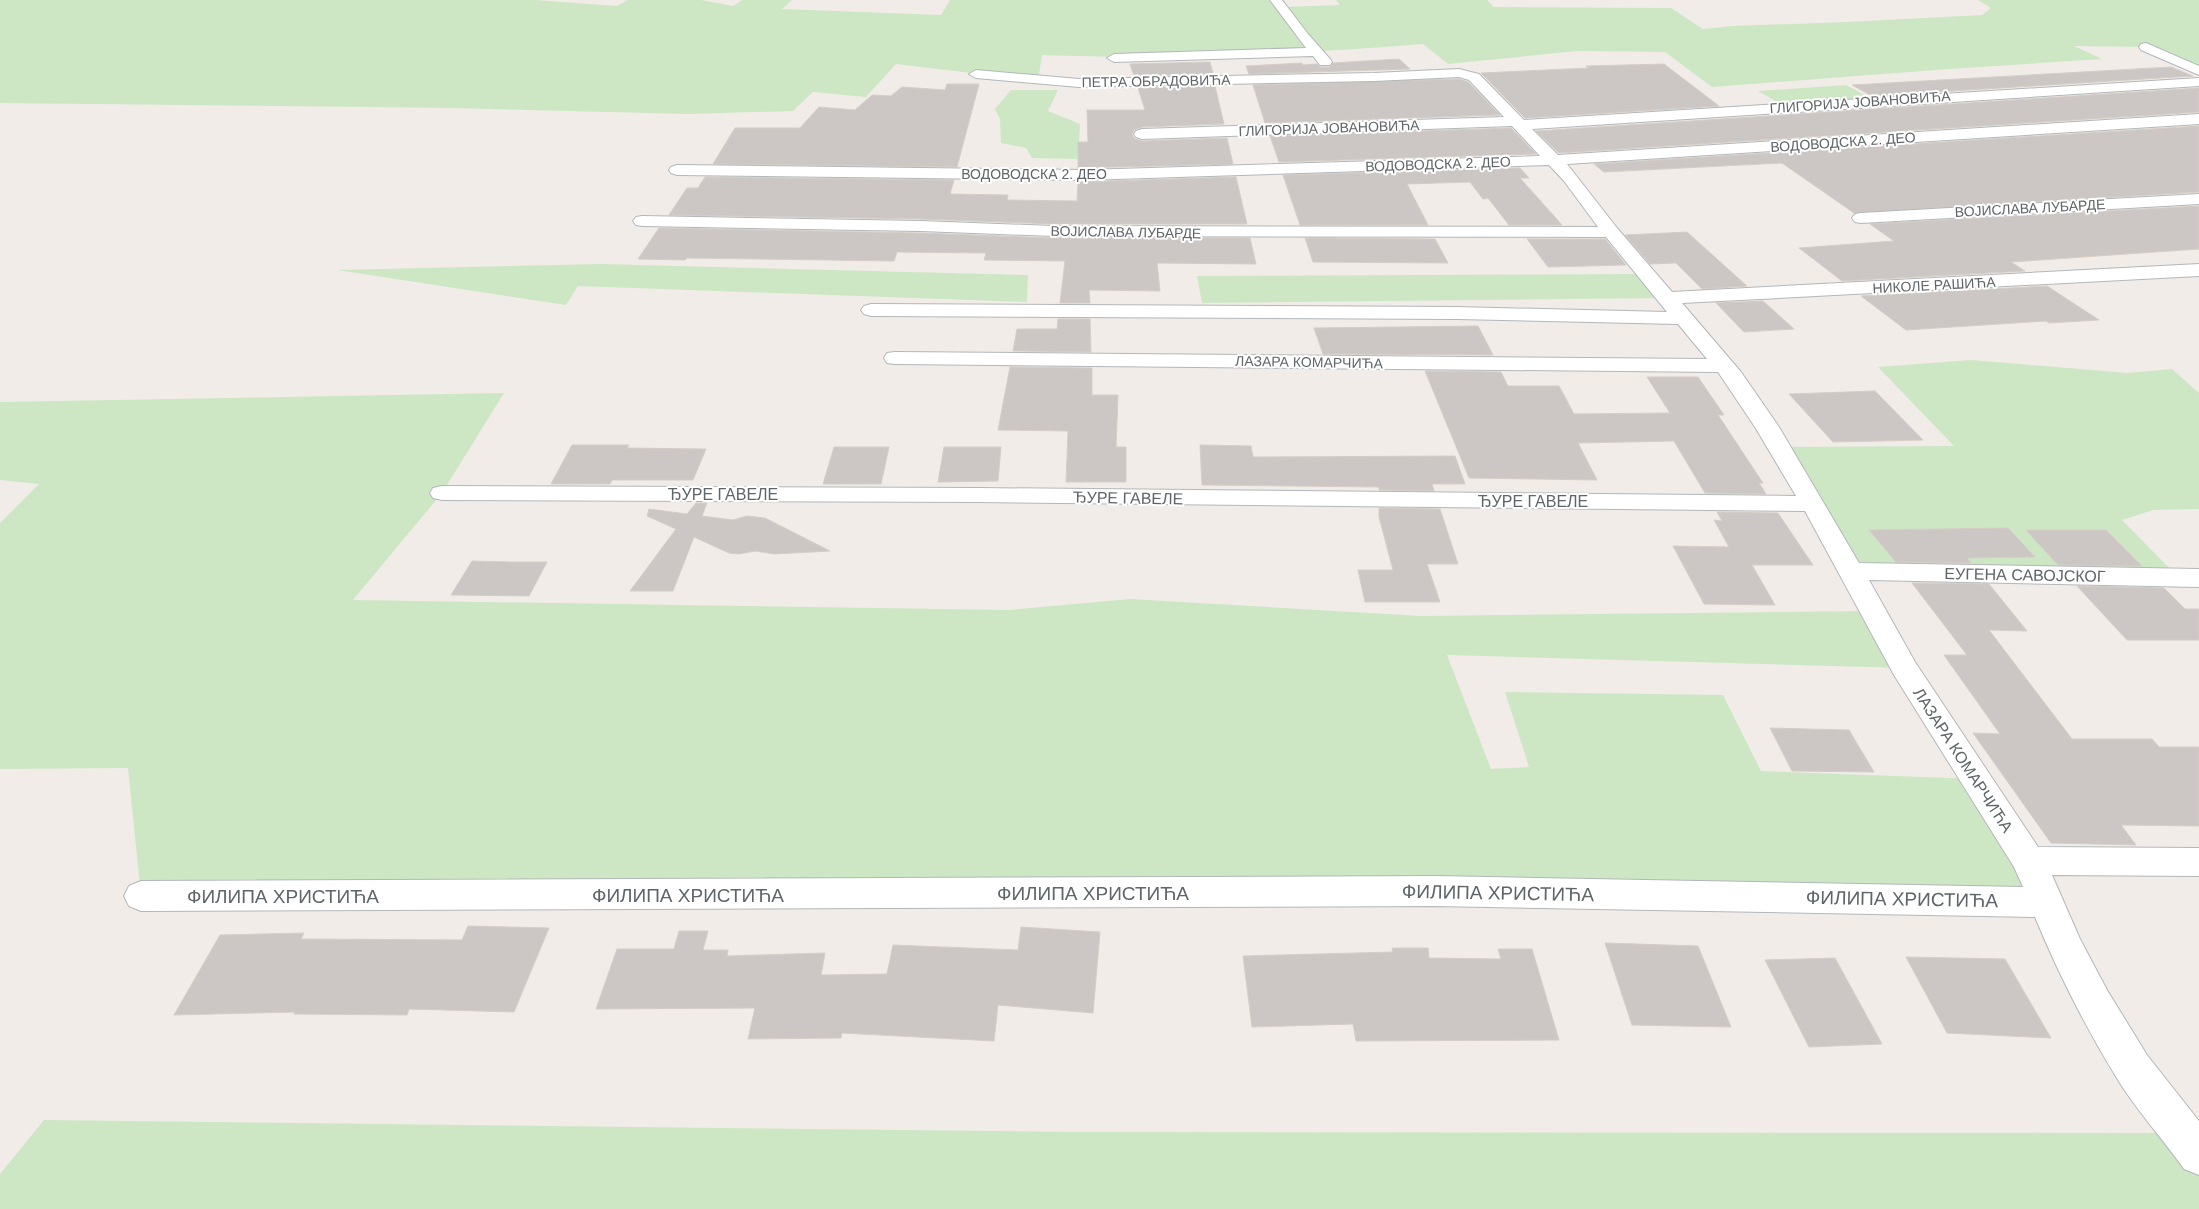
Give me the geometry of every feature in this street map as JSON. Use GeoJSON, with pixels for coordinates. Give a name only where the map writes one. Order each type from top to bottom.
{"type":"FeatureCollection","features":[{"type":"Feature","properties":{"kind":"street"},"geometry":{"type":"LineString","coordinates":[[1276,0],[1337,76]]}},
{"type":"Feature","properties":{"kind":"street"},"geometry":{"type":"LineString","coordinates":[[2146,47],[2199,71]]}},
{"type":"Feature","properties":{"kind":"street"},"geometry":{"type":"LineString","coordinates":[[1114,58],[1316,52]]}},
{"type":"Feature","properties":{"kind":"street","name":"ПЕТРА ОБРАДОВИЋА"},"geometry":{"type":"LineString","coordinates":[[976,74],[1079,83],[1337,76]]}},
{"type":"Feature","properties":{"kind":"street","name":"ЛАЗАРА КОМАРЧИЋА"},"geometry":{"type":"LineString","coordinates":[[1337,76],[1467,74],[1479,82],[1570,177],[1611,232],[1724,366],[1788,460],[1904,668],[2029,862],[2044,902],[2094,1002],[2133,1068],[2199,1154]]}},
{"type":"Feature","properties":{"kind":"street","name":"ГЛИГОРИЈА ЈОВАНОВИЋА"},"geometry":{"type":"LineString","coordinates":[[1142,134],[1519,123],[2199,82]]}},
{"type":"Feature","properties":{"kind":"street","name":"ВОДОВОДСКА 2. ДЕО"},"geometry":{"type":"LineString","coordinates":[[677,170],[1085,176],[1554,160],[2199,119]]}},
{"type":"Feature","properties":{"kind":"street","name":"ВОЈИСЛАВА ЛУБАРДЕ"},"geometry":{"type":"LineString","coordinates":[[1861,218],[2199,198]]}},
{"type":"Feature","properties":{"kind":"street","name":"ВОЈИСЛАВА ЛУБАРДЕ"},"geometry":{"type":"LineString","coordinates":[[642,221],[1093,232],[1478,234],[1611,232]]}},
{"type":"Feature","properties":{"kind":"street","name":"НИКОЛЕ РАШИЋА"},"geometry":{"type":"LineString","coordinates":[[1668,298],[2199,270]]}},
{"type":"Feature","properties":{"kind":"street"},"geometry":{"type":"LineString","coordinates":[[871,310],[1456,313],[1685,318]]}},
{"type":"Feature","properties":{"kind":"street","name":"ЛАЗАРА КОМАРЧИЋА"},"geometry":{"type":"LineString","coordinates":[[895,358],[1724,366]]}},
{"type":"Feature","properties":{"kind":"street","name":"ЂУРЕ ГАВЕЛЕ"},"geometry":{"type":"LineString","coordinates":[[442,493],[979,495],[1814,504]]}},
{"type":"Feature","properties":{"kind":"street","name":"ЕУГЕНА САВОЈСКОГ"},"geometry":{"type":"LineString","coordinates":[[1851,571],[2199,578]]}},
{"type":"Feature","properties":{"kind":"street"},"geometry":{"type":"LineString","coordinates":[[2029,862],[2199,862]]}},
{"type":"Feature","properties":{"kind":"street","name":"ФИЛИПА ХРИСТИЋА"},"geometry":{"type":"LineString","coordinates":[[141,896],[1435,891],[2044,902]]}},
{"type":"Feature","properties":{"kind":"green space"},"geometry":{"type":"Polygon","coordinates":[[[0,0],[535,0],[617,6],[628,0],[701,0],[733,6],[742,0],[792,0],[782,9],[941,15],[950,0],[1276,0],[1282,7],[1340,5],[1336,0],[1487,0],[1494,7],[1671,8],[1703,29],[1732,26],[1982,15],[1991,8],[1978,0],[2199,0],[2199,69],[2146,47],[2074,46],[2102,59],[1712,87],[1665,52],[1577,51],[1448,64],[1423,44],[1328,51],[1232,55],[1137,57],[1042,55],[1038,81],[896,64],[866,97],[813,92],[793,111],[688,114],[452,108],[0,103],[0,0]]]}},
{"type":"Feature","properties":{"kind":"green space"},"geometry":{"type":"Polygon","coordinates":[[[1846,85],[1876,101],[1786,107],[1758,91],[1846,85]]]}},
{"type":"Feature","properties":{"kind":"green space"},"geometry":{"type":"Polygon","coordinates":[[[1011,90],[1058,90],[1048,111],[1080,124],[1078,159],[1032,158],[1026,148],[1001,143],[1000,119],[995,109],[1011,90]]]}},
{"type":"Feature","properties":{"kind":"green space"},"geometry":{"type":"Polygon","coordinates":[[[601,264],[1028,275],[1027,302],[578,286],[566,305],[337,270],[601,264]]]}},
{"type":"Feature","properties":{"kind":"green space"},"geometry":{"type":"Polygon","coordinates":[[[1646,274],[1668,298],[1202,303],[1197,276],[1646,274]]]}},
{"type":"Feature","properties":{"kind":"green space"},"geometry":{"type":"Polygon","coordinates":[[[1971,360],[2127,373],[2172,369],[2199,393],[2199,509],[2153,510],[2122,520],[2179,578],[1851,571],[1779,447],[1954,446],[1878,367],[1971,360]]]}},
{"type":"Feature","properties":{"kind":"green space"},"geometry":{"type":"Polygon","coordinates":[[[504,393],[442,493],[353,600],[1009,610],[1130,599],[1421,616],[1874,611],[1904,668],[1447,655],[1491,769],[1529,767],[1505,692],[1723,695],[1761,771],[1977,779],[2044,902],[141,896],[128,768],[0,769],[0,523],[39,484],[0,480],[0,402],[504,393]]]}},
{"type":"Feature","properties":{"kind":"green space"},"geometry":{"type":"Polygon","coordinates":[[[44,1120],[1072,1132],[2184,1133],[2199,1154],[2199,1209],[0,1209],[0,1174],[44,1120]]]}},
{"type":"Feature","properties":{"kind":"building"},"geometry":{"type":"Polygon","coordinates":[[[1399,59],[1410,69],[1249,74],[1246,66],[1302,63],[1303,65],[1317,64],[1320,67],[1330,67],[1333,63],[1399,59]]]}},
{"type":"Feature","properties":{"kind":"building"},"geometry":{"type":"Polygon","coordinates":[[[1210,62],[1213,74],[1134,76],[1130,64],[1210,62]]]}},
{"type":"Feature","properties":{"kind":"building"},"geometry":{"type":"Polygon","coordinates":[[[1664,64],[1719,106],[1525,118],[1481,73],[1589,68],[1586,66],[1664,64]]]}},
{"type":"Feature","properties":{"kind":"building"},"geometry":{"type":"Polygon","coordinates":[[[2171,67],[2193,76],[1872,96],[1852,85],[2171,67]]]}},
{"type":"Feature","properties":{"kind":"building"},"geometry":{"type":"Polygon","coordinates":[[[1459,79],[1468,82],[1500,115],[1265,123],[1253,85],[1459,79]]]}},
{"type":"Feature","properties":{"kind":"building"},"geometry":{"type":"Polygon","coordinates":[[[947,84],[979,84],[957,167],[713,164],[735,128],[800,128],[819,107],[855,110],[872,95],[891,96],[902,87],[945,90],[947,84]]]}},
{"type":"Feature","properties":{"kind":"building"},"geometry":{"type":"Polygon","coordinates":[[[1215,86],[1224,124],[1142,127],[1134,130],[1132,135],[1135,139],[1142,141],[1227,138],[1233,164],[1078,168],[1078,142],[1088,142],[1087,110],[1145,110],[1138,88],[1215,86]]]}},
{"type":"Feature","properties":{"kind":"building"},"geometry":{"type":"Polygon","coordinates":[[[2199,88],[2199,112],[1559,153],[1536,131],[2199,88]]]}},
{"type":"Feature","properties":{"kind":"building"},"geometry":{"type":"Polygon","coordinates":[[[2199,126],[2199,192],[1854,213],[1782,163],[1604,172],[1594,164],[2199,126]]]}},
{"type":"Feature","properties":{"kind":"building"},"geometry":{"type":"Polygon","coordinates":[[[1511,128],[1536,154],[1279,162],[1270,136],[1511,128]]]}},
{"type":"Feature","properties":{"kind":"building"},"geometry":{"type":"Polygon","coordinates":[[[1520,168],[1529,178],[1520,178],[1562,225],[1509,225],[1488,198],[1483,199],[1470,182],[1407,184],[1428,225],[1300,225],[1283,175],[1520,168]]]}},
{"type":"Feature","properties":{"kind":"building"},"geometry":{"type":"Polygon","coordinates":[[[705,177],[954,180],[950,194],[1008,195],[1007,200],[1077,201],[1078,182],[1236,177],[1247,224],[1053,224],[921,219],[669,215],[687,188],[698,188],[705,177]]]}},
{"type":"Feature","properties":{"kind":"building"},"geometry":{"type":"Polygon","coordinates":[[[2199,206],[2199,249],[2011,262],[2025,271],[1842,281],[1799,248],[1894,241],[1870,224],[2199,206]]]}},
{"type":"Feature","properties":{"kind":"building"},"geometry":{"type":"Polygon","coordinates":[[[659,228],[921,233],[1053,238],[1250,238],[1256,264],[1157,263],[1160,291],[1089,290],[1090,303],[1060,303],[1065,261],[984,260],[986,253],[897,252],[894,261],[638,259],[659,228]]]}},
{"type":"Feature","properties":{"kind":"building"},"geometry":{"type":"Polygon","coordinates":[[[1687,232],[1747,286],[1702,289],[1676,263],[1650,264],[1625,235],[1687,232]]]}},
{"type":"Feature","properties":{"kind":"building"},"geometry":{"type":"Polygon","coordinates":[[[1305,238],[1435,239],[1448,263],[1313,262],[1305,238]]]}},
{"type":"Feature","properties":{"kind":"building"},"geometry":{"type":"Polygon","coordinates":[[[1527,239],[1605,239],[1626,265],[1548,267],[1527,239]]]}},
{"type":"Feature","properties":{"kind":"building"},"geometry":{"type":"Polygon","coordinates":[[[2047,286],[2099,320],[2049,323],[2046,321],[1906,330],[1861,296],[2047,286]]]}},
{"type":"Feature","properties":{"kind":"building"},"geometry":{"type":"Polygon","coordinates":[[[1763,301],[1794,329],[1744,332],[1716,303],[1763,301]]]}},
{"type":"Feature","properties":{"kind":"building"},"geometry":{"type":"Polygon","coordinates":[[[1058,319],[1090,319],[1091,352],[1013,351],[1017,329],[1057,329],[1058,319]]]}},
{"type":"Feature","properties":{"kind":"building"},"geometry":{"type":"Polygon","coordinates":[[[1478,326],[1493,355],[1323,354],[1314,328],[1478,326]]]}},
{"type":"Feature","properties":{"kind":"building"},"geometry":{"type":"Polygon","coordinates":[[[1010,367],[1092,368],[1092,395],[1118,395],[1116,447],[1126,447],[1126,482],[1066,482],[1068,431],[998,430],[1010,367]]]}},
{"type":"Feature","properties":{"kind":"building"},"geometry":{"type":"Polygon","coordinates":[[[1425,371],[1501,372],[1508,386],[1559,386],[1574,414],[1670,413],[1647,377],[1698,377],[1724,415],[1718,415],[1763,483],[1759,483],[1766,494],[1705,493],[1674,441],[1578,443],[1597,480],[1469,478],[1425,371]]]}},
{"type":"Feature","properties":{"kind":"building"},"geometry":{"type":"Polygon","coordinates":[[[1875,391],[1923,440],[1833,442],[1789,394],[1875,391]]]}},
{"type":"Feature","properties":{"kind":"building"},"geometry":{"type":"Polygon","coordinates":[[[572,445],[629,445],[627,448],[706,449],[693,480],[612,480],[610,484],[551,484],[572,445]]]}},
{"type":"Feature","properties":{"kind":"building"},"geometry":{"type":"Polygon","coordinates":[[[1200,445],[1251,446],[1253,457],[1455,456],[1465,484],[1432,484],[1434,491],[1379,490],[1379,487],[1202,485],[1200,445]]]}},
{"type":"Feature","properties":{"kind":"building"},"geometry":{"type":"Polygon","coordinates":[[[834,447],[889,447],[881,484],[823,484],[834,447]]]}},
{"type":"Feature","properties":{"kind":"building"},"geometry":{"type":"Polygon","coordinates":[[[944,447],[1001,447],[998,481],[938,482],[944,447]]]}},
{"type":"Feature","properties":{"kind":"building"},"geometry":{"type":"Polygon","coordinates":[[[696,503],[707,503],[702,516],[733,520],[747,516],[765,518],[830,551],[774,554],[755,551],[739,554],[729,553],[694,537],[673,591],[630,591],[676,529],[647,516],[649,509],[687,514],[696,503]]]}},
{"type":"Feature","properties":{"kind":"building"},"geometry":{"type":"Polygon","coordinates":[[[1379,508],[1440,509],[1458,564],[1427,564],[1440,602],[1365,602],[1358,570],[1393,570],[1379,517],[1379,508]]]}},
{"type":"Feature","properties":{"kind":"building"},"geometry":{"type":"Polygon","coordinates":[[[1717,512],[1778,513],[1813,565],[1752,565],[1775,605],[1704,604],[1673,546],[1729,547],[1714,520],[1722,521],[1717,512]]]}},
{"type":"Feature","properties":{"kind":"building"},"geometry":{"type":"Polygon","coordinates":[[[2008,528],[2035,557],[1967,558],[1971,563],[1896,562],[1869,530],[2008,528]]]}},
{"type":"Feature","properties":{"kind":"building"},"geometry":{"type":"Polygon","coordinates":[[[2026,530],[2106,530],[2142,566],[2058,565],[2026,530]]]}},
{"type":"Feature","properties":{"kind":"building"},"geometry":{"type":"Polygon","coordinates":[[[472,561],[547,562],[529,596],[451,595],[472,561]]]}},
{"type":"Feature","properties":{"kind":"building"},"geometry":{"type":"Polygon","coordinates":[[[1912,583],[1989,584],[2027,631],[1989,630],[2072,739],[2152,739],[2159,747],[2199,747],[2199,826],[2121,825],[2136,845],[2051,843],[1973,733],[2000,734],[1944,655],[1967,655],[1912,583]]]}},
{"type":"Feature","properties":{"kind":"building"},"geometry":{"type":"Polygon","coordinates":[[[2077,586],[2164,588],[2185,609],[2199,609],[2199,640],[2127,640],[2077,586]]]}},
{"type":"Feature","properties":{"kind":"building"},"geometry":{"type":"Polygon","coordinates":[[[1770,728],[1849,730],[1874,772],[1792,771],[1770,728]]]}},
{"type":"Feature","properties":{"kind":"building"},"geometry":{"type":"Polygon","coordinates":[[[468,926],[549,928],[514,1012],[409,1009],[407,1015],[294,1014],[295,1012],[174,1015],[220,935],[304,933],[301,939],[462,940],[468,926]]]}},
{"type":"Feature","properties":{"kind":"building"},"geometry":{"type":"Polygon","coordinates":[[[1021,927],[1100,932],[1093,1013],[998,1005],[994,1041],[842,1033],[841,1038],[748,1039],[755,1008],[596,1009],[617,949],[674,949],[679,931],[708,931],[703,950],[728,950],[727,956],[825,953],[821,975],[887,974],[893,945],[1018,950],[1021,927]]]}},
{"type":"Feature","properties":{"kind":"building"},"geometry":{"type":"Polygon","coordinates":[[[1605,943],[1698,946],[1731,1027],[1632,1025],[1605,943]]]}},
{"type":"Feature","properties":{"kind":"building"},"geometry":{"type":"Polygon","coordinates":[[[1392,948],[1428,948],[1429,958],[1501,959],[1498,949],[1532,949],[1559,1040],[1356,1041],[1353,1024],[1252,1027],[1243,956],[1393,952],[1392,948]]]}},
{"type":"Feature","properties":{"kind":"building"},"geometry":{"type":"Polygon","coordinates":[[[1906,957],[2005,959],[2051,1038],[1947,1033],[1906,957]]]}},
{"type":"Feature","properties":{"kind":"building"},"geometry":{"type":"Polygon","coordinates":[[[1835,958],[1882,1044],[1809,1047],[1765,960],[1835,958]]]}}]}
